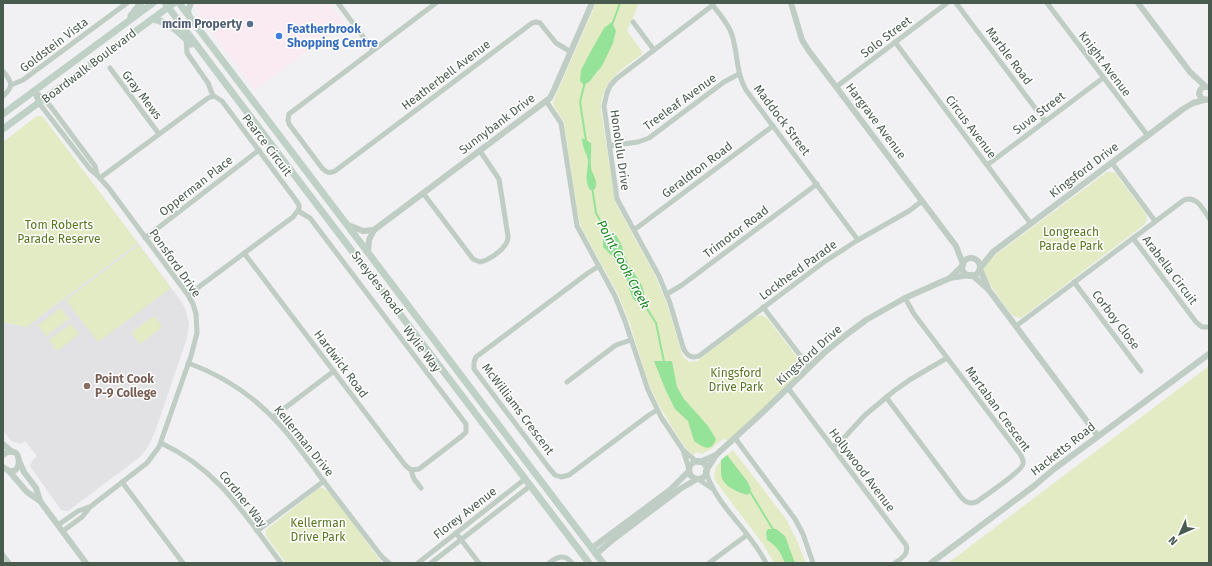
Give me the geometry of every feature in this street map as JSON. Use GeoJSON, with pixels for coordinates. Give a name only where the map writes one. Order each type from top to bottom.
{"type":"FeatureCollection","features":[{"type":"Feature","properties":{"kind":"main road"},"geometry":{"type":"LineString","coordinates":[[126,23],[141,3]]}},
{"type":"Feature","properties":{"kind":"main road","name":"Boardwalk Boulevard"},"geometry":{"type":"LineString","coordinates":[[3,114],[153,3]]}},
{"type":"Feature","properties":{"kind":"main road","name":"Sneydes Road"},"geometry":{"type":"LineString","coordinates":[[179,3],[603,563]]}},
{"type":"Feature","properties":{"kind":"main road"},"geometry":{"type":"LineString","coordinates":[[169,4],[186,35]]}},
{"type":"Feature","properties":{"kind":"main road","name":"Boardwalk Boulevard"},"geometry":{"type":"LineString","coordinates":[[3,130],[153,19],[169,4]]}},
{"type":"Feature","properties":{"kind":"main road"},"geometry":{"type":"LineString","coordinates":[[153,19],[163,21],[186,35]]}},
{"type":"Feature","properties":{"kind":"main road","name":"Sneydes Road"},"geometry":{"type":"LineString","coordinates":[[186,35],[255,122],[587,561]]}},
{"type":"Feature","properties":{"kind":"main road"},"geometry":{"type":"LineString","coordinates":[[244,89],[243,102],[255,122]]}},
{"type":"Feature","properties":{"kind":"main road"},"geometry":{"type":"LineString","coordinates":[[525,479],[536,475]]}},
{"type":"Feature","properties":{"kind":"main road"},"geometry":{"type":"LineString","coordinates":[[530,486],[536,475]]}},
{"type":"Feature","properties":{"kind":"main road"},"geometry":{"type":"LineString","coordinates":[[587,561],[594,551]]}},
{"type":"Feature","properties":{"kind":"street","name":"Goldstein Vista"},"geometry":{"type":"LineString","coordinates":[[11,85],[23,80],[127,3]]}},
{"type":"Feature","properties":{"kind":"street"},"geometry":{"type":"LineString","coordinates":[[189,16],[188,10],[191,3]]}},
{"type":"Feature","properties":{"kind":"street"},"geometry":{"type":"LineString","coordinates":[[338,3],[373,50],[432,4]]}},
{"type":"Feature","properties":{"kind":"street","name":"Sunnybank Drive"},"geometry":{"type":"LineString","coordinates":[[374,230],[551,96],[592,3]]}},
{"type":"Feature","properties":{"kind":"street","name":"Hargrave Avenue"},"geometry":{"type":"LineString","coordinates":[[791,3],[802,40],[809,51],[956,246],[963,265]]}},
{"type":"Feature","properties":{"kind":"street","name":"Solo Street"},"geometry":{"type":"LineString","coordinates":[[836,87],[947,3]]}},
{"type":"Feature","properties":{"kind":"street","name":"Marble Road"},"geometry":{"type":"LineString","coordinates":[[956,3],[1045,121]]}},
{"type":"Feature","properties":{"kind":"street","name":"Knight Avenue"},"geometry":{"type":"LineString","coordinates":[[1047,3],[1148,136]]}},
{"type":"Feature","properties":{"kind":"street"},"geometry":{"type":"LineString","coordinates":[[1138,3],[1190,72],[1207,86]]}},
{"type":"Feature","properties":{"kind":"street","name":"Honolulu Drive"},"geometry":{"type":"LineString","coordinates":[[689,356],[685,351],[667,294],[617,199],[604,106],[608,89],[613,82],[712,4]]}},
{"type":"Feature","properties":{"kind":"street","name":"Maddock Street"},"geometry":{"type":"LineString","coordinates":[[712,4],[728,25],[732,36],[739,74],[746,90],[858,240]]}},
{"type":"Feature","properties":{"kind":"street"},"geometry":{"type":"LineString","coordinates":[[633,22],[654,50]]}},
{"type":"Feature","properties":{"kind":"street","name":"Heatherbell Avenue"},"geometry":{"type":"LineString","coordinates":[[373,50],[292,111],[288,117],[289,125],[324,170],[330,172],[335,171],[532,23],[540,23],[556,43],[571,52]]}},
{"type":"Feature","properties":{"kind":"street"},"geometry":{"type":"LineString","coordinates":[[99,177],[208,98],[213,96],[208,83],[187,53],[186,35]]}},
{"type":"Feature","properties":{"kind":"street","name":"Circus Avenue"},"geometry":{"type":"LineString","coordinates":[[895,42],[1031,224]]}},
{"type":"Feature","properties":{"kind":"street","name":"Gray Mews"},"geometry":{"type":"LineString","coordinates":[[110,68],[159,134]]}},
{"type":"Feature","properties":{"kind":"street"},"geometry":{"type":"LineString","coordinates":[[3,71],[10,80],[11,85],[9,91],[3,96]]}},
{"type":"Feature","properties":{"kind":"street"},"geometry":{"type":"LineString","coordinates":[[1190,72],[1200,98],[1207,101]]}},
{"type":"Feature","properties":{"kind":"street","name":"Treeleaf Avenue"},"geometry":{"type":"LineString","coordinates":[[609,146],[638,142],[649,138],[724,82],[739,74]]}},
{"type":"Feature","properties":{"kind":"street","name":"Suva Street"},"geometry":{"type":"LineString","coordinates":[[987,165],[1103,78]]}},
{"type":"Feature","properties":{"kind":"street","name":"Kingsford Drive"},"geometry":{"type":"LineString","coordinates":[[980,268],[993,252],[1189,106],[1201,88],[1207,86]]}},
{"type":"Feature","properties":{"kind":"street","name":"Ponsford Drive"},"geometry":{"type":"LineString","coordinates":[[34,91],[94,166],[99,177],[188,295],[195,309],[198,325],[196,338],[188,363],[157,451],[147,463],[90,507],[82,517],[63,531]]}},
{"type":"Feature","properties":{"kind":"street","name":"Pearce Circuit"},"geometry":{"type":"LineString","coordinates":[[213,96],[222,101],[297,201],[299,206],[298,211]]}},
{"type":"Feature","properties":{"kind":"street"},"geometry":{"type":"LineString","coordinates":[[546,101],[561,123],[577,226],[619,305],[642,377],[657,410],[683,450],[691,476],[698,479],[713,490],[747,534],[766,563]]}},
{"type":"Feature","properties":{"kind":"street","name":"Kingsford Drive"},"geometry":{"type":"LineString","coordinates":[[1189,106],[1207,101]]}},
{"type":"Feature","properties":{"kind":"street","name":"Geraldton Road"},"geometry":{"type":"LineString","coordinates":[[634,230],[773,126]]}},
{"type":"Feature","properties":{"kind":"street","name":"Opperman Place"},"geometry":{"type":"LineString","coordinates":[[145,238],[259,150]]}},
{"type":"Feature","properties":{"kind":"street"},"geometry":{"type":"LineString","coordinates":[[423,193],[477,261],[482,262],[506,246],[508,236],[499,179],[480,151]]}},
{"type":"Feature","properties":{"kind":"street"},"geometry":{"type":"LineString","coordinates":[[1112,163],[1155,221]]}},
{"type":"Feature","properties":{"kind":"street","name":"Trimotor Road"},"geometry":{"type":"LineString","coordinates":[[667,294],[682,285],[817,184]]}},
{"type":"Feature","properties":{"kind":"street"},"geometry":{"type":"LineString","coordinates":[[1016,326],[1184,200],[1189,198],[1196,201],[1209,218]]}},
{"type":"Feature","properties":{"kind":"street","name":"Lockheed Parade"},"geometry":{"type":"LineString","coordinates":[[689,356],[695,357],[701,354],[824,262],[858,240],[909,211],[922,201]]}},
{"type":"Feature","properties":{"kind":"street"},"geometry":{"type":"LineString","coordinates":[[188,295],[293,217],[298,211]]}},
{"type":"Feature","properties":{"kind":"street","name":"Wylie Way"},"geometry":{"type":"LineString","coordinates":[[298,211],[310,218],[466,424],[466,432],[462,436],[419,469],[412,470]]}},
{"type":"Feature","properties":{"kind":"street"},"geometry":{"type":"LineString","coordinates":[[345,223],[361,231],[374,230]]}},
{"type":"Feature","properties":{"kind":"street"},"geometry":{"type":"LineString","coordinates":[[368,253],[369,240],[374,230]]}},
{"type":"Feature","properties":{"kind":"street","name":"Arabella Circuit"},"geometry":{"type":"LineString","coordinates":[[1133,238],[1196,322],[1202,327],[1209,327]]}},
{"type":"Feature","properties":{"kind":"street","name":"Hargrave Avenue"},"geometry":{"type":"LineString","coordinates":[[956,246],[973,258]]}},
{"type":"Feature","properties":{"kind":"street","name":"Kingsford Drive"},"geometry":{"type":"LineString","coordinates":[[973,258],[978,258],[993,252]]}},
{"type":"Feature","properties":{"kind":"street","name":"Hardwick Road"},"geometry":{"type":"LineString","coordinates":[[244,253],[404,465],[412,470],[414,480],[421,488]]}},
{"type":"Feature","properties":{"kind":"street"},"geometry":{"type":"LineString","coordinates":[[988,290],[978,262],[973,258],[966,260],[963,265],[964,271],[971,275],[988,290],[1098,436]]}},
{"type":"Feature","properties":{"kind":"street","name":"Kingsford Drive"},"geometry":{"type":"LineString","coordinates":[[950,278],[963,265]]}},
{"type":"Feature","properties":{"kind":"street","name":"McWilliams Crescent"},"geometry":{"type":"LineString","coordinates":[[599,266],[476,357],[474,369],[549,468],[555,475],[561,477],[569,474],[648,415],[657,410]]}},
{"type":"Feature","properties":{"kind":"street"},"geometry":{"type":"LineString","coordinates":[[971,275],[977,273],[980,268]]}},
{"type":"Feature","properties":{"kind":"street","name":"Kingsford Drive"},"geometry":{"type":"LineString","coordinates":[[706,471],[716,455],[809,367],[866,320],[905,298],[950,278],[971,275]]}},
{"type":"Feature","properties":{"kind":"street","name":"Corboy Close"},"geometry":{"type":"LineString","coordinates":[[1074,282],[1141,370]]}},
{"type":"Feature","properties":{"kind":"street","name":"Martaban Crescent"},"geometry":{"type":"LineString","coordinates":[[886,397],[964,500],[970,503],[976,502],[1023,466],[1023,459],[947,358],[905,298]]}},
{"type":"Feature","properties":{"kind":"street"},"geometry":{"type":"LineString","coordinates":[[763,307],[809,367]]}},
{"type":"Feature","properties":{"kind":"street"},"geometry":{"type":"LineString","coordinates":[[567,382],[616,345],[631,340]]}},
{"type":"Feature","properties":{"kind":"street","name":"Hacketts Road"},"geometry":{"type":"LineString","coordinates":[[931,563],[1209,354]]}},
{"type":"Feature","properties":{"kind":"street"},"geometry":{"type":"LineString","coordinates":[[832,447],[843,439],[865,415],[886,397],[911,378],[947,358]]}},
{"type":"Feature","properties":{"kind":"street","name":"Kellerman Drive"},"geometry":{"type":"LineString","coordinates":[[188,363],[206,370],[231,384],[257,403],[273,418],[290,436],[382,557],[389,563]]}},
{"type":"Feature","properties":{"kind":"street"},"geometry":{"type":"LineString","coordinates":[[273,418],[334,371]]}},
{"type":"Feature","properties":{"kind":"street","name":"Hollywood Avenue"},"geometry":{"type":"LineString","coordinates":[[788,388],[906,545],[906,554],[895,563]]}},
{"type":"Feature","properties":{"kind":"street"},"geometry":{"type":"LineString","coordinates":[[735,438],[795,519],[813,563]]}},
{"type":"Feature","properties":{"kind":"street","name":"Cordner Way"},"geometry":{"type":"LineString","coordinates":[[161,443],[192,461],[210,474],[238,505],[281,563]]}},
{"type":"Feature","properties":{"kind":"street"},"geometry":{"type":"LineString","coordinates":[[3,444],[12,452],[17,454],[24,472],[36,488],[40,501]]}},
{"type":"Feature","properties":{"kind":"street"},"geometry":{"type":"LineString","coordinates":[[683,450],[705,466],[713,490]]}},
{"type":"Feature","properties":{"kind":"street"},"geometry":{"type":"LineString","coordinates":[[3,455],[12,452]]}},
{"type":"Feature","properties":{"kind":"street","name":"Kingsford Drive"},"geometry":{"type":"LineString","coordinates":[[699,462],[716,455]]}},
{"type":"Feature","properties":{"kind":"street"},"geometry":{"type":"LineString","coordinates":[[594,551],[673,487],[689,470],[692,464],[699,462]]}},
{"type":"Feature","properties":{"kind":"street"},"geometry":{"type":"LineString","coordinates":[[6,470],[17,468],[20,463]]}},
{"type":"Feature","properties":{"kind":"street"},"geometry":{"type":"LineString","coordinates":[[6,470],[28,492],[40,501],[86,563]]}},
{"type":"Feature","properties":{"kind":"street"},"geometry":{"type":"LineString","coordinates":[[594,551],[615,538],[680,489],[704,477],[706,471]]}},
{"type":"Feature","properties":{"kind":"street","name":"Florey Avenue"},"geometry":{"type":"LineString","coordinates":[[418,563],[525,479]]}},
{"type":"Feature","properties":{"kind":"street"},"geometry":{"type":"LineString","coordinates":[[257,531],[324,481]]}},
{"type":"Feature","properties":{"kind":"street"},"geometry":{"type":"LineString","coordinates":[[122,482],[183,563]]}},
{"type":"Feature","properties":{"kind":"street","name":"Florey Avenue"},"geometry":{"type":"LineString","coordinates":[[431,563],[530,486]]}},
{"type":"Feature","properties":{"kind":"street","name":"Ponsford Drive"},"geometry":{"type":"LineString","coordinates":[[58,526],[78,511],[90,507]]}},
{"type":"Feature","properties":{"kind":"street"},"geometry":{"type":"LineString","coordinates":[[456,533],[479,563]]}},
{"type":"Feature","properties":{"kind":"street"},"geometry":{"type":"LineString","coordinates":[[709,563],[747,534]]}},
{"type":"Feature","properties":{"kind":"street"},"geometry":{"type":"LineString","coordinates":[[3,555],[9,563]]}},
{"type":"Feature","properties":{"kind":"street","name":"Kellerman Drive"},"geometry":{"type":"LineString","coordinates":[[382,557],[384,563]]}},
{"type":"Feature","properties":{"kind":"street"},"geometry":{"type":"LineString","coordinates":[[549,563],[561,557],[568,558],[572,563]]}},
{"type":"Feature","properties":{"kind":"shaded area","name":"Featherbrook Shopping Centre"},"geometry":{"type":"Polygon","coordinates":[[[197,3],[329,3],[344,24],[255,90],[198,13],[197,3]]]}},
{"type":"Feature","properties":{"kind":"shaded area","name":"Point Cook P-9 College"},"geometry":{"type":"Polygon","coordinates":[[[138,243],[185,308],[189,323],[187,338],[156,429],[148,447],[140,457],[68,511],[61,510],[30,466],[37,456],[25,441],[21,444],[11,441],[3,430],[3,322],[26,327],[138,243]]]}},
{"type":"Feature","properties":{"kind":"green space","name":"Kingsford Drive Park"},"geometry":{"type":"Polygon","coordinates":[[[596,3],[639,3],[627,31],[642,51],[642,54],[620,71],[609,83],[602,100],[601,110],[615,202],[654,273],[668,307],[683,357],[689,362],[697,361],[755,317],[761,315],[767,318],[800,361],[802,366],[799,373],[727,441],[724,438],[711,449],[702,454],[696,452],[693,455],[686,448],[656,400],[648,382],[630,324],[618,294],[579,221],[564,122],[553,102],[596,3]]]}},
{"type":"Feature","properties":{"kind":"green space","name":"Tom Roberts Parade Reserve"},"geometry":{"type":"Polygon","coordinates":[[[37,116],[43,117],[138,243],[26,327],[3,322],[3,142],[37,116]]]}},
{"type":"Feature","properties":{"kind":"green space","name":"Longreach Parade Park"},"geometry":{"type":"Polygon","coordinates":[[[1107,172],[1116,174],[1146,214],[1147,219],[1145,224],[1024,316],[1020,318],[1014,316],[987,279],[984,269],[985,265],[998,253],[1107,172]]]}},
{"type":"Feature","properties":{"kind":"green space"},"geometry":{"type":"Polygon","coordinates":[[[139,245],[171,288],[98,342],[66,300],[139,245]]]}},
{"type":"Feature","properties":{"kind":"green space"},"geometry":{"type":"Polygon","coordinates":[[[61,308],[69,319],[46,336],[38,325],[61,308]]]}},
{"type":"Feature","properties":{"kind":"green space"},"geometry":{"type":"Polygon","coordinates":[[[154,316],[162,327],[140,344],[131,333],[154,316]]]}},
{"type":"Feature","properties":{"kind":"green space"},"geometry":{"type":"Polygon","coordinates":[[[71,324],[79,334],[57,351],[49,340],[71,324]]]}},
{"type":"Feature","properties":{"kind":"green space"},"geometry":{"type":"Polygon","coordinates":[[[1209,366],[1209,563],[948,563],[1209,366]]]}},
{"type":"Feature","properties":{"kind":"green space"},"geometry":{"type":"Polygon","coordinates":[[[733,450],[786,519],[806,563],[774,563],[763,544],[716,482],[714,472],[718,464],[733,450]]]}},
{"type":"Feature","properties":{"kind":"green space","name":"Kellerman Drive Park"},"geometry":{"type":"Polygon","coordinates":[[[320,487],[330,492],[382,563],[286,563],[266,536],[266,530],[320,487]]]}},
{"type":"Feature","properties":{"kind":"water"},"geometry":{"type":"Polygon","coordinates":[[[612,22],[616,31],[613,43],[602,66],[590,81],[584,85],[580,81],[581,70],[604,28],[612,22]]]}},
{"type":"Feature","properties":{"kind":"water"},"geometry":{"type":"Polygon","coordinates":[[[582,138],[591,143],[591,164],[596,181],[595,189],[590,190],[588,187],[588,160],[582,138]]]}},
{"type":"Feature","properties":{"kind":"water"},"geometry":{"type":"Polygon","coordinates":[[[607,233],[616,235],[622,246],[628,264],[640,281],[644,290],[643,300],[636,302],[630,293],[621,267],[603,247],[603,237],[607,233]]]}},
{"type":"Feature","properties":{"kind":"water"},"geometry":{"type":"Polygon","coordinates":[[[654,361],[672,361],[677,387],[684,399],[708,426],[716,439],[714,444],[709,448],[706,448],[694,441],[688,421],[675,409],[654,361]]]}},
{"type":"Feature","properties":{"kind":"water"},"geometry":{"type":"Polygon","coordinates":[[[727,455],[747,481],[751,489],[748,495],[731,488],[724,482],[721,474],[721,460],[727,455]]]}},
{"type":"Feature","properties":{"kind":"water"},"geometry":{"type":"Polygon","coordinates":[[[768,529],[776,529],[785,536],[795,563],[785,563],[778,550],[767,540],[766,532],[768,529]]]}},
{"type":"Feature","properties":{"kind":"waterway","name":"Point Cook Creek"},"geometry":{"type":"LineString","coordinates":[[612,25],[620,3]]}},
{"type":"Feature","properties":{"kind":"waterway","name":"Point Cook Creek"},"geometry":{"type":"LineString","coordinates":[[585,82],[580,102],[586,141]]}},
{"type":"Feature","properties":{"kind":"waterway","name":"Point Cook Creek"},"geometry":{"type":"LineString","coordinates":[[592,187],[596,213],[608,235]]}},
{"type":"Feature","properties":{"kind":"waterway","name":"Point Cook Creek"},"geometry":{"type":"LineString","coordinates":[[641,299],[656,323],[664,362]]}},
{"type":"Feature","properties":{"kind":"waterway","name":"Point Cook Creek"},"geometry":{"type":"LineString","coordinates":[[749,490],[774,531]]}},
{"type":"Feature","properties":{"kind":"place","name":"mcim Property"},"geometry":{"type":"Point","coordinates":[250,24]}},
{"type":"Feature","properties":{"kind":"place","name":"Featherbrook Shopping Centre"},"geometry":{"type":"Point","coordinates":[279,36]}},
{"type":"Feature","properties":{"kind":"place","name":"Point Cook P-9 College"},"geometry":{"type":"Point","coordinates":[87,386]}}]}
